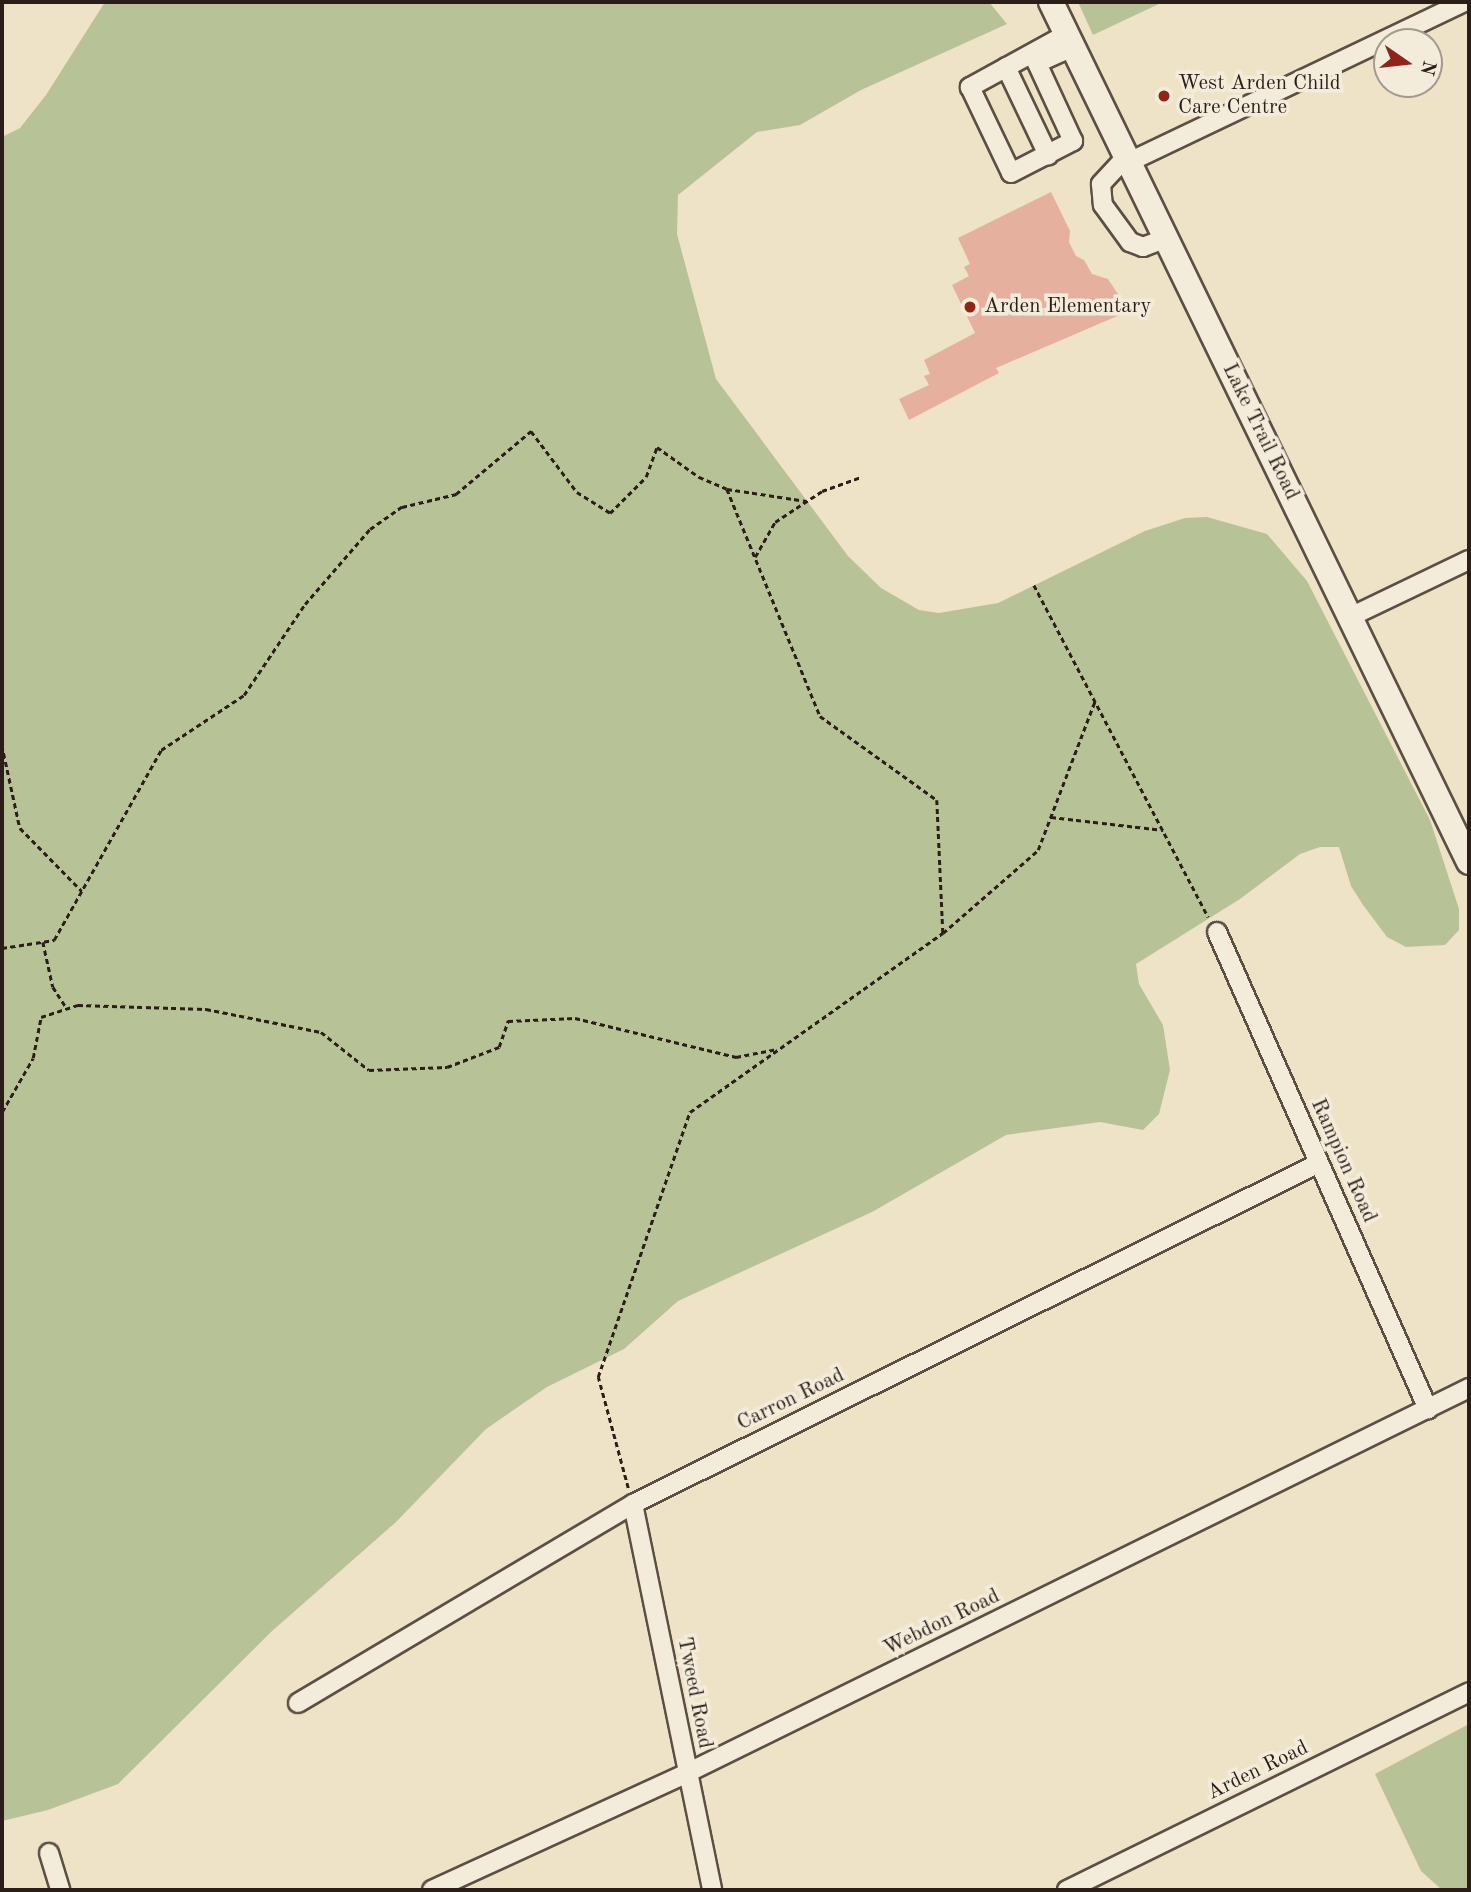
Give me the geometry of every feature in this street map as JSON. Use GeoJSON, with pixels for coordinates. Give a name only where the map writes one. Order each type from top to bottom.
{"type":"FeatureCollection","features":[{"type":"Feature","properties":{"kind":"street","name":"Lake Trail Road"},"geometry":{"type":"LineString","coordinates":[[1051,2],[1469,862]]}},
{"type":"Feature","properties":{"kind":"street"},"geometry":{"type":"LineString","coordinates":[[1166,237],[1143,247],[1130,242],[1103,205],[1101,184],[1128,160],[1465,2]]}},
{"type":"Feature","properties":{"kind":"street"},"geometry":{"type":"LineString","coordinates":[[1070,40],[1038,63],[1073,142],[1011,173],[970,87],[1006,67],[1070,40]]}},
{"type":"Feature","properties":{"kind":"street"},"geometry":{"type":"LineString","coordinates":[[1006,67],[1048,155]]}},
{"type":"Feature","properties":{"kind":"street"},"geometry":{"type":"LineString","coordinates":[[1350,617],[1469,560]]}},
{"type":"Feature","properties":{"kind":"street","name":"Rampion Road"},"geometry":{"type":"LineString","coordinates":[[1217,932],[1428,1409]]}},
{"type":"Feature","properties":{"kind":"street","name":"Carron Road"},"geometry":{"type":"LineString","coordinates":[[298,1703],[633,1504],[1319,1163]]}},
{"type":"Feature","properties":{"kind":"street","name":"Webdon Road"},"geometry":{"type":"LineString","coordinates":[[432,1890],[687,1773],[1469,1388]]}},
{"type":"Feature","properties":{"kind":"street","name":"Tweed Road"},"geometry":{"type":"LineString","coordinates":[[633,1504],[712,1890]]}},
{"type":"Feature","properties":{"kind":"street","name":"Arden Road"},"geometry":{"type":"LineString","coordinates":[[1067,1890],[1469,1692]]}},
{"type":"Feature","properties":{"kind":"street"},"geometry":{"type":"LineString","coordinates":[[49,1853],[60,1890]]}},
{"type":"Feature","properties":{"kind":"path"},"geometry":{"type":"LineString","coordinates":[[2,948],[54,940],[161,750],[244,695],[306,604],[369,529],[402,507],[456,494],[531,431],[577,492],[610,513],[646,477],[657,447],[699,477],[727,489],[806,501]]}},
{"type":"Feature","properties":{"kind":"path"},"geometry":{"type":"LineString","coordinates":[[755,556],[775,522],[822,491],[862,477]]}},
{"type":"Feature","properties":{"kind":"path"},"geometry":{"type":"LineString","coordinates":[[727,489],[820,716],[937,800],[943,933]]}},
{"type":"Feature","properties":{"kind":"path"},"geometry":{"type":"LineString","coordinates":[[1034,585],[1217,932]]}},
{"type":"Feature","properties":{"kind":"path"},"geometry":{"type":"LineString","coordinates":[[633,1504],[598,1377],[690,1112],[943,933],[1038,850],[1095,701]]}},
{"type":"Feature","properties":{"kind":"path"},"geometry":{"type":"LineString","coordinates":[[2,745],[20,828],[82,891]]}},
{"type":"Feature","properties":{"kind":"path"},"geometry":{"type":"LineString","coordinates":[[1051,817],[1163,830]]}},
{"type":"Feature","properties":{"kind":"path"},"geometry":{"type":"LineString","coordinates":[[43,942],[53,987],[67,1009]]}},
{"type":"Feature","properties":{"kind":"path"},"geometry":{"type":"LineString","coordinates":[[2,1112],[33,1058],[41,1017],[67,1009],[206,1009],[321,1032],[369,1070],[447,1067],[499,1047],[508,1021],[576,1018],[736,1056],[780,1048]]}},
{"type":"Feature","properties":{"kind":"green space"},"geometry":{"type":"Polygon","coordinates":[[[105,2],[989,2],[1007,24],[861,90],[800,125],[757,132],[678,195],[677,234],[716,379],[848,556],[881,588],[919,610],[939,613],[998,603],[1145,531],[1185,518],[1207,517],[1267,534],[1307,581],[1430,820],[1459,909],[1459,930],[1445,945],[1406,947],[1387,937],[1363,905],[1351,886],[1339,847],[1320,847],[1300,854],[1240,899],[1136,964],[1139,984],[1163,1025],[1170,1070],[1159,1114],[1143,1130],[1100,1122],[1006,1135],[872,1212],[678,1301],[624,1349],[547,1387],[486,1429],[396,1522],[271,1632],[118,1784],[48,1810],[2,1821],[2,137],[20,128],[46,95],[105,2]]]}},
{"type":"Feature","properties":{"kind":"green space"},"geometry":{"type":"Polygon","coordinates":[[[1078,2],[1163,2],[1093,35],[1078,2]]]}},
{"type":"Feature","properties":{"kind":"green space"},"geometry":{"type":"Polygon","coordinates":[[[1469,1724],[1469,1890],[1442,1890],[1421,1871],[1375,1774],[1469,1724]]]}},
{"type":"Feature","properties":{"kind":"building"},"geometry":{"type":"Polygon","coordinates":[[[1051,192],[1070,231],[1069,242],[1076,256],[1084,260],[1092,274],[1108,279],[1129,311],[996,368],[999,373],[909,420],[899,399],[929,385],[924,376],[930,374],[924,360],[975,333],[952,285],[969,276],[964,267],[970,264],[958,238],[1051,192]]]}},
{"type":"Feature","properties":{"kind":"place","name":"West Arden Child Care Centre"},"geometry":{"type":"Point","coordinates":[1164,96]}},
{"type":"Feature","properties":{"kind":"place","name":"Arden Elementary"},"geometry":{"type":"Point","coordinates":[970,307]}}]}
